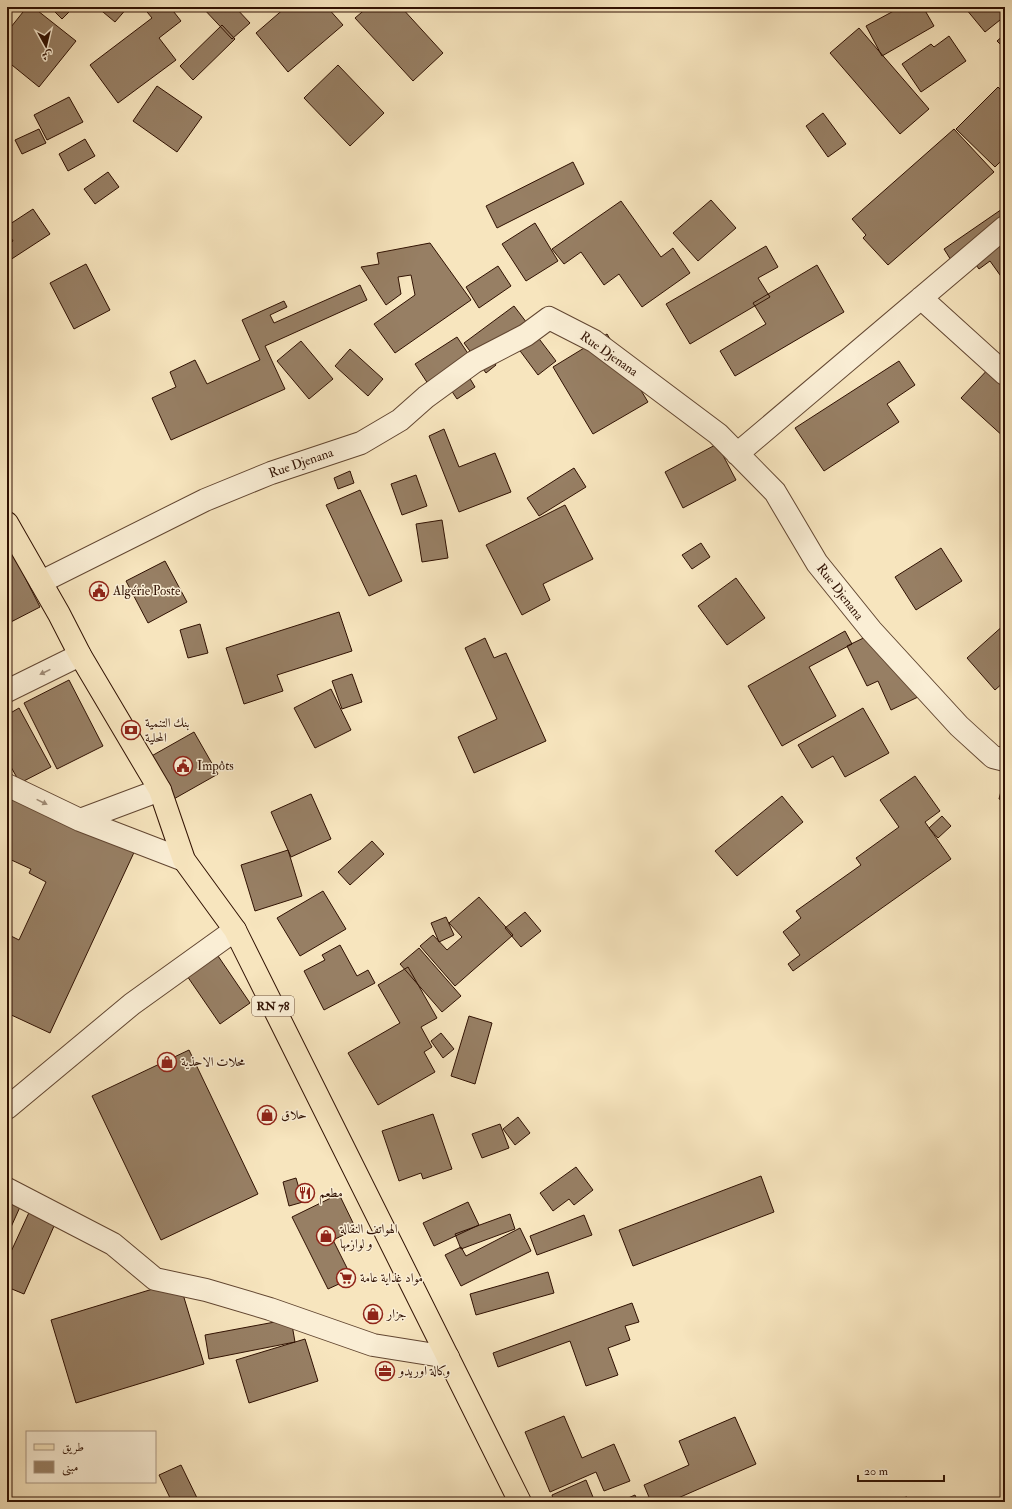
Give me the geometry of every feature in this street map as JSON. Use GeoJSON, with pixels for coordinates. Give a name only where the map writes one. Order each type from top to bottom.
{"type":"FeatureCollection","features":[{"type":"Feature","properties":{"kind":"main road","name":"RN 78"},"geometry":{"type":"LineString","coordinates":[[7,523],[59,614],[80,655],[160,790],[184,860],[235,930],[520,1502]]}},
{"type":"Feature","properties":{"kind":"street"},"geometry":{"type":"LineString","coordinates":[[737,454],[1005,227]]}},
{"type":"Feature","properties":{"kind":"street"},"geometry":{"type":"LineString","coordinates":[[921,298],[1005,374]]}},
{"type":"Feature","properties":{"kind":"street","name":"Rue Djenana"},"geometry":{"type":"LineString","coordinates":[[41,582],[205,500],[271,473],[361,443],[400,420],[426,398],[474,362],[509,342],[526,335],[549,318],[594,341],[718,434],[775,492],[817,563],[871,630],[959,726],[993,757],[1005,760]]}},
{"type":"Feature","properties":{"kind":"street"},"geometry":{"type":"LineString","coordinates":[[7,691],[80,655]]}},
{"type":"Feature","properties":{"kind":"street"},"geometry":{"type":"LineString","coordinates":[[7,784],[80,820],[184,860]]}},
{"type":"Feature","properties":{"kind":"street"},"geometry":{"type":"LineString","coordinates":[[80,820],[160,790]]}},
{"type":"Feature","properties":{"kind":"street"},"geometry":{"type":"LineString","coordinates":[[7,1108],[132,1004],[235,930]]}},
{"type":"Feature","properties":{"kind":"street"},"geometry":{"type":"LineString","coordinates":[[7,1189],[113,1244],[155,1279],[206,1290],[373,1345],[448,1357]]}},
{"type":"Feature","properties":{"kind":"building"},"geometry":{"type":"Polygon","coordinates":[[[27,7],[33,7],[76,41],[39,87],[7,61],[7,32],[27,7]]]}},
{"type":"Feature","properties":{"kind":"building"},"geometry":{"type":"Polygon","coordinates":[[[50,7],[74,7],[62,19],[50,7]]]}},
{"type":"Feature","properties":{"kind":"building"},"geometry":{"type":"Polygon","coordinates":[[[97,7],[128,7],[115,22],[97,7]]]}},
{"type":"Feature","properties":{"kind":"building"},"geometry":{"type":"Polygon","coordinates":[[[143,7],[170,7],[181,21],[159,38],[176,60],[118,103],[90,65],[152,18],[143,7]]]}},
{"type":"Feature","properties":{"kind":"building"},"geometry":{"type":"Polygon","coordinates":[[[202,7],[235,7],[250,23],[232,39],[202,7]]]}},
{"type":"Feature","properties":{"kind":"building"},"geometry":{"type":"Polygon","coordinates":[[[286,7],[327,7],[343,25],[288,72],[256,33],[286,7]]]}},
{"type":"Feature","properties":{"kind":"building"},"geometry":{"type":"Polygon","coordinates":[[[368,7],[401,7],[443,53],[413,81],[355,18],[368,7]]]}},
{"type":"Feature","properties":{"kind":"building"},"geometry":{"type":"Polygon","coordinates":[[[901,7],[923,7],[934,26],[882,56],[866,26],[901,7]]]}},
{"type":"Feature","properties":{"kind":"building"},"geometry":{"type":"Polygon","coordinates":[[[969,7],[1005,7],[1005,16],[985,32],[966,9],[969,7]]]}},
{"type":"Feature","properties":{"kind":"building"},"geometry":{"type":"Polygon","coordinates":[[[222,25],[235,39],[193,80],[180,66],[222,25]]]}},
{"type":"Feature","properties":{"kind":"building"},"geometry":{"type":"Polygon","coordinates":[[[859,28],[929,109],[900,134],[830,53],[859,28]]]}},
{"type":"Feature","properties":{"kind":"building"},"geometry":{"type":"Polygon","coordinates":[[[1005,34],[1005,49],[997,41],[1005,34]]]}},
{"type":"Feature","properties":{"kind":"building"},"geometry":{"type":"Polygon","coordinates":[[[949,36],[966,61],[921,92],[902,64],[931,44],[934,47],[949,36]]]}},
{"type":"Feature","properties":{"kind":"building"},"geometry":{"type":"Polygon","coordinates":[[[338,65],[384,113],[350,146],[304,98],[338,65]]]}},
{"type":"Feature","properties":{"kind":"building"},"geometry":{"type":"Polygon","coordinates":[[[157,86],[202,117],[177,152],[133,121],[157,86]]]}},
{"type":"Feature","properties":{"kind":"building"},"geometry":{"type":"Polygon","coordinates":[[[998,87],[1005,94],[1005,157],[995,167],[956,129],[998,87]]]}},
{"type":"Feature","properties":{"kind":"building"},"geometry":{"type":"Polygon","coordinates":[[[69,97],[83,122],[47,140],[34,115],[69,97]]]}},
{"type":"Feature","properties":{"kind":"building"},"geometry":{"type":"Polygon","coordinates":[[[823,113],[846,144],[828,157],[806,126],[823,113]]]}},
{"type":"Feature","properties":{"kind":"building"},"geometry":{"type":"Polygon","coordinates":[[[39,129],[46,143],[22,154],[15,140],[39,129]]]}},
{"type":"Feature","properties":{"kind":"building"},"geometry":{"type":"Polygon","coordinates":[[[954,129],[994,172],[888,265],[863,238],[866,235],[852,219],[954,129]]]}},
{"type":"Feature","properties":{"kind":"building"},"geometry":{"type":"Polygon","coordinates":[[[85,139],[95,156],[68,171],[59,154],[85,139]]]}},
{"type":"Feature","properties":{"kind":"building"},"geometry":{"type":"Polygon","coordinates":[[[573,162],[584,184],[497,228],[486,206],[573,162]]]}},
{"type":"Feature","properties":{"kind":"building"},"geometry":{"type":"Polygon","coordinates":[[[108,172],[119,187],[95,204],[84,189],[108,172]]]}},
{"type":"Feature","properties":{"kind":"building"},"geometry":{"type":"Polygon","coordinates":[[[711,200],[736,228],[698,261],[673,233],[711,200]]]}},
{"type":"Feature","properties":{"kind":"building"},"geometry":{"type":"Polygon","coordinates":[[[621,201],[661,257],[673,248],[690,273],[642,307],[619,274],[604,285],[581,252],[564,264],[552,249],[621,201]]]}},
{"type":"Feature","properties":{"kind":"building"},"geometry":{"type":"Polygon","coordinates":[[[1005,207],[1005,282],[990,261],[979,269],[971,258],[956,268],[944,249],[1005,207]]]}},
{"type":"Feature","properties":{"kind":"building"},"geometry":{"type":"Polygon","coordinates":[[[33,209],[50,234],[7,262],[7,245],[13,241],[7,231],[7,226],[33,209]]]}},
{"type":"Feature","properties":{"kind":"building"},"geometry":{"type":"Polygon","coordinates":[[[535,223],[558,261],[526,281],[502,244],[535,223]]]}},
{"type":"Feature","properties":{"kind":"building"},"geometry":{"type":"Polygon","coordinates":[[[430,243],[471,300],[395,353],[374,324],[415,295],[411,275],[398,277],[401,294],[386,305],[361,267],[379,264],[377,253],[430,243]]]}},
{"type":"Feature","properties":{"kind":"building"},"geometry":{"type":"Polygon","coordinates":[[[766,246],[778,267],[758,278],[770,297],[690,344],[666,304],[766,246]]]}},
{"type":"Feature","properties":{"kind":"building"},"geometry":{"type":"Polygon","coordinates":[[[86,264],[110,310],[74,329],[50,283],[86,264]]]}},
{"type":"Feature","properties":{"kind":"building"},"geometry":{"type":"Polygon","coordinates":[[[817,265],[844,312],[735,376],[720,351],[766,324],[753,303],[817,265]]]}},
{"type":"Feature","properties":{"kind":"building"},"geometry":{"type":"Polygon","coordinates":[[[498,266],[511,286],[479,308],[466,287],[498,266]]]}},
{"type":"Feature","properties":{"kind":"building"},"geometry":{"type":"Polygon","coordinates":[[[360,285],[367,300],[265,346],[285,389],[171,440],[152,398],[176,387],[170,372],[195,360],[207,384],[260,360],[242,320],[284,301],[287,307],[270,315],[274,323],[360,285]]]}},
{"type":"Feature","properties":{"kind":"building"},"geometry":{"type":"Polygon","coordinates":[[[514,306],[556,361],[538,375],[509,336],[487,352],[496,365],[486,373],[464,343],[514,306]]]}},
{"type":"Feature","properties":{"kind":"building"},"geometry":{"type":"Polygon","coordinates":[[[607,334],[648,402],[593,434],[553,367],[607,334]]]}},
{"type":"Feature","properties":{"kind":"building"},"geometry":{"type":"Polygon","coordinates":[[[457,337],[479,370],[469,377],[475,387],[457,399],[449,387],[436,396],[415,364],[457,337]]]}},
{"type":"Feature","properties":{"kind":"building"},"geometry":{"type":"Polygon","coordinates":[[[301,341],[333,379],[309,399],[277,361],[301,341]]]}},
{"type":"Feature","properties":{"kind":"building"},"geometry":{"type":"Polygon","coordinates":[[[350,349],[383,379],[368,396],[335,366],[350,349]]]}},
{"type":"Feature","properties":{"kind":"building"},"geometry":{"type":"Polygon","coordinates":[[[899,361],[915,385],[887,404],[899,422],[824,471],[795,428],[899,361]]]}},
{"type":"Feature","properties":{"kind":"building"},"geometry":{"type":"Polygon","coordinates":[[[992,365],[1005,377],[1005,438],[961,398],[992,365]]]}},
{"type":"Feature","properties":{"kind":"building"},"geometry":{"type":"Polygon","coordinates":[[[444,429],[459,467],[495,453],[511,492],[459,512],[429,436],[444,429]]]}},
{"type":"Feature","properties":{"kind":"building"},"geometry":{"type":"Polygon","coordinates":[[[717,444],[736,480],[683,508],[665,472],[717,444]]]}},
{"type":"Feature","properties":{"kind":"building"},"geometry":{"type":"Polygon","coordinates":[[[574,468],[586,487],[539,516],[527,498],[574,468]]]}},
{"type":"Feature","properties":{"kind":"building"},"geometry":{"type":"Polygon","coordinates":[[[350,471],[354,483],[338,489],[334,478],[350,471]]]}},
{"type":"Feature","properties":{"kind":"building"},"geometry":{"type":"Polygon","coordinates":[[[416,475],[427,506],[402,515],[391,484],[416,475]]]}},
{"type":"Feature","properties":{"kind":"building"},"geometry":{"type":"Polygon","coordinates":[[[360,490],[402,581],[369,596],[326,505],[360,490]]]}},
{"type":"Feature","properties":{"kind":"building"},"geometry":{"type":"Polygon","coordinates":[[[565,505],[593,559],[543,584],[550,600],[522,615],[486,545],[565,505]]]}},
{"type":"Feature","properties":{"kind":"building"},"geometry":{"type":"Polygon","coordinates":[[[442,520],[448,558],[422,562],[416,524],[442,520]]]}},
{"type":"Feature","properties":{"kind":"building"},"geometry":{"type":"Polygon","coordinates":[[[7,542],[40,607],[7,624],[7,542]]]}},
{"type":"Feature","properties":{"kind":"building"},"geometry":{"type":"Polygon","coordinates":[[[701,543],[710,557],[692,569],[682,555],[701,543]]]}},
{"type":"Feature","properties":{"kind":"building"},"geometry":{"type":"Polygon","coordinates":[[[941,548],[962,581],[916,610],[895,577],[941,548]]]}},
{"type":"Feature","properties":{"kind":"building"},"geometry":{"type":"Polygon","coordinates":[[[165,561],[187,602],[148,623],[126,581],[165,561]]]}},
{"type":"Feature","properties":{"kind":"building"},"geometry":{"type":"Polygon","coordinates":[[[736,578],[765,618],[727,645],[698,606],[736,578]]]}},
{"type":"Feature","properties":{"kind":"building"},"geometry":{"type":"Polygon","coordinates":[[[339,612],[352,651],[277,675],[283,691],[244,704],[226,648],[339,612]]]}},
{"type":"Feature","properties":{"kind":"building"},"geometry":{"type":"Polygon","coordinates":[[[200,624],[208,653],[188,658],[180,630],[200,624]]]}},
{"type":"Feature","properties":{"kind":"building"},"geometry":{"type":"Polygon","coordinates":[[[1005,624],[1005,681],[995,690],[967,658],[1005,624]]]}},
{"type":"Feature","properties":{"kind":"building"},"geometry":{"type":"Polygon","coordinates":[[[884,628],[918,697],[891,710],[878,681],[867,686],[847,646],[884,628]]]}},
{"type":"Feature","properties":{"kind":"building"},"geometry":{"type":"Polygon","coordinates":[[[845,631],[852,644],[809,667],[836,716],[782,746],[748,686],[845,631]]]}},
{"type":"Feature","properties":{"kind":"building"},"geometry":{"type":"Polygon","coordinates":[[[485,638],[494,658],[506,653],[546,741],[474,773],[458,737],[497,719],[465,648],[485,638]]]}},
{"type":"Feature","properties":{"kind":"building"},"geometry":{"type":"Polygon","coordinates":[[[352,674],[362,702],[342,709],[332,681],[352,674]]]}},
{"type":"Feature","properties":{"kind":"building"},"geometry":{"type":"Polygon","coordinates":[[[69,680],[103,746],[57,769],[24,703],[69,680]]]}},
{"type":"Feature","properties":{"kind":"building"},"geometry":{"type":"Polygon","coordinates":[[[331,689],[351,730],[315,748],[294,708],[331,689]]]}},
{"type":"Feature","properties":{"kind":"building"},"geometry":{"type":"Polygon","coordinates":[[[19,708],[51,767],[20,783],[7,760],[7,715],[19,708]]]}},
{"type":"Feature","properties":{"kind":"building"},"geometry":{"type":"Polygon","coordinates":[[[863,708],[889,753],[845,777],[833,756],[812,768],[798,745],[863,708]]]}},
{"type":"Feature","properties":{"kind":"building","name":"Impôts"},"geometry":{"type":"Polygon","coordinates":[[[194,732],[218,774],[172,800],[148,758],[194,732]]]}},
{"type":"Feature","properties":{"kind":"building"},"geometry":{"type":"Polygon","coordinates":[[[1005,775],[1005,801],[999,799],[1005,775]]]}},
{"type":"Feature","properties":{"kind":"building"},"geometry":{"type":"Polygon","coordinates":[[[915,776],[940,811],[925,822],[951,859],[793,971],[788,964],[800,955],[783,932],[801,918],[796,911],[861,865],[856,858],[899,827],[880,800],[915,776]]]}},
{"type":"Feature","properties":{"kind":"building"},"geometry":{"type":"Polygon","coordinates":[[[7,786],[137,846],[50,1033],[7,1013],[7,934],[19,940],[46,882],[29,873],[31,869],[7,858],[7,786]]]}},
{"type":"Feature","properties":{"kind":"building"},"geometry":{"type":"Polygon","coordinates":[[[311,794],[331,839],[291,857],[271,812],[311,794]]]}},
{"type":"Feature","properties":{"kind":"building"},"geometry":{"type":"Polygon","coordinates":[[[782,796],[803,822],[737,876],[715,851],[782,796]]]}},
{"type":"Feature","properties":{"kind":"building"},"geometry":{"type":"Polygon","coordinates":[[[942,816],[951,826],[938,838],[929,828],[942,816]]]}},
{"type":"Feature","properties":{"kind":"building"},"geometry":{"type":"Polygon","coordinates":[[[372,841],[384,854],[350,885],[338,872],[372,841]]]}},
{"type":"Feature","properties":{"kind":"building"},"geometry":{"type":"Polygon","coordinates":[[[288,850],[302,896],[255,911],[241,865],[288,850]]]}},
{"type":"Feature","properties":{"kind":"building"},"geometry":{"type":"Polygon","coordinates":[[[323,891],[346,929],[300,956],[277,918],[323,891]]]}},
{"type":"Feature","properties":{"kind":"building"},"geometry":{"type":"Polygon","coordinates":[[[479,897],[513,935],[455,986],[420,946],[433,935],[447,950],[462,937],[449,923],[479,897]]]}},
{"type":"Feature","properties":{"kind":"building"},"geometry":{"type":"Polygon","coordinates":[[[525,912],[541,931],[521,947],[505,928],[525,912]]]}},
{"type":"Feature","properties":{"kind":"building"},"geometry":{"type":"Polygon","coordinates":[[[446,917],[454,935],[439,942],[431,923],[446,917]]]}},
{"type":"Feature","properties":{"kind":"building"},"geometry":{"type":"Polygon","coordinates":[[[340,945],[357,976],[368,970],[375,983],[324,1010],[304,971],[325,960],[322,955],[340,945]]]}},
{"type":"Feature","properties":{"kind":"building"},"geometry":{"type":"Polygon","coordinates":[[[419,948],[461,996],[442,1012],[400,964],[419,948]]]}},
{"type":"Feature","properties":{"kind":"building"},"geometry":{"type":"Polygon","coordinates":[[[216,953],[250,1003],[220,1024],[185,973],[216,953]]]}},
{"type":"Feature","properties":{"kind":"building"},"geometry":{"type":"Polygon","coordinates":[[[408,967],[437,1018],[421,1027],[432,1047],[424,1052],[435,1072],[378,1105],[348,1053],[400,1023],[378,985],[408,967]]]}},
{"type":"Feature","properties":{"kind":"building"},"geometry":{"type":"Polygon","coordinates":[[[469,1016],[492,1023],[475,1084],[451,1076],[469,1016]]]}},
{"type":"Feature","properties":{"kind":"building"},"geometry":{"type":"Polygon","coordinates":[[[441,1033],[454,1049],[443,1058],[431,1041],[441,1033]]]}},
{"type":"Feature","properties":{"kind":"building"},"geometry":{"type":"Polygon","coordinates":[[[189,1050],[258,1194],[161,1240],[92,1096],[189,1050]]]}},
{"type":"Feature","properties":{"kind":"building"},"geometry":{"type":"Polygon","coordinates":[[[433,1114],[452,1169],[423,1179],[421,1173],[399,1181],[382,1131],[433,1114]]]}},
{"type":"Feature","properties":{"kind":"building"},"geometry":{"type":"Polygon","coordinates":[[[518,1117],[530,1133],[515,1145],[503,1129],[518,1117]]]}},
{"type":"Feature","properties":{"kind":"building"},"geometry":{"type":"Polygon","coordinates":[[[500,1124],[509,1148],[482,1158],[472,1134],[500,1124]]]}},
{"type":"Feature","properties":{"kind":"building"},"geometry":{"type":"Polygon","coordinates":[[[576,1167],[593,1190],[574,1205],[569,1199],[553,1211],[540,1193],[576,1167]]]}},
{"type":"Feature","properties":{"kind":"building"},"geometry":{"type":"Polygon","coordinates":[[[761,1176],[774,1212],[633,1266],[619,1230],[761,1176]]]}},
{"type":"Feature","properties":{"kind":"building"},"geometry":{"type":"Polygon","coordinates":[[[296,1178],[303,1202],[289,1206],[283,1182],[296,1178]]]}},
{"type":"Feature","properties":{"kind":"building"},"geometry":{"type":"Polygon","coordinates":[[[339,1194],[356,1229],[333,1240],[352,1278],[328,1289],[292,1217],[339,1194]]]}},
{"type":"Feature","properties":{"kind":"building"},"geometry":{"type":"Polygon","coordinates":[[[7,1201],[20,1207],[7,1236],[7,1201]]]}},
{"type":"Feature","properties":{"kind":"building"},"geometry":{"type":"Polygon","coordinates":[[[468,1202],[479,1225],[434,1246],[423,1223],[468,1202]]]}},
{"type":"Feature","properties":{"kind":"building"},"geometry":{"type":"Polygon","coordinates":[[[32,1206],[58,1217],[24,1294],[7,1287],[7,1256],[9,1256],[32,1206]]]}},
{"type":"Feature","properties":{"kind":"building"},"geometry":{"type":"Polygon","coordinates":[[[510,1214],[515,1229],[461,1249],[455,1234],[510,1214]]]}},
{"type":"Feature","properties":{"kind":"building"},"geometry":{"type":"Polygon","coordinates":[[[584,1215],[592,1235],[537,1255],[530,1236],[584,1215]]]}},
{"type":"Feature","properties":{"kind":"building"},"geometry":{"type":"Polygon","coordinates":[[[520,1228],[531,1251],[461,1286],[445,1255],[461,1247],[466,1256],[520,1228]]]}},
{"type":"Feature","properties":{"kind":"building"},"geometry":{"type":"Polygon","coordinates":[[[548,1272],[554,1293],[476,1315],[470,1294],[548,1272]]]}},
{"type":"Feature","properties":{"kind":"building"},"geometry":{"type":"Polygon","coordinates":[[[179,1281],[204,1364],[76,1403],[51,1320],[179,1281]]]}},
{"type":"Feature","properties":{"kind":"building"},"geometry":{"type":"Polygon","coordinates":[[[632,1303],[639,1322],[625,1326],[630,1340],[608,1348],[618,1375],[586,1386],[570,1341],[498,1367],[493,1353],[632,1303]]]}},
{"type":"Feature","properties":{"kind":"building"},"geometry":{"type":"Polygon","coordinates":[[[291,1319],[295,1342],[209,1359],[205,1335],[291,1319]]]}},
{"type":"Feature","properties":{"kind":"building"},"geometry":{"type":"Polygon","coordinates":[[[305,1339],[318,1381],[249,1403],[236,1360],[305,1339]]]}},
{"type":"Feature","properties":{"kind":"building"},"geometry":{"type":"Polygon","coordinates":[[[564,1416],[582,1458],[614,1444],[630,1481],[604,1491],[596,1472],[550,1492],[525,1432],[564,1416]]]}},
{"type":"Feature","properties":{"kind":"building"},"geometry":{"type":"Polygon","coordinates":[[[735,1417],[756,1464],[669,1502],[651,1502],[644,1485],[689,1465],[679,1441],[735,1417]]]}},
{"type":"Feature","properties":{"kind":"building"},"geometry":{"type":"Polygon","coordinates":[[[181,1465],[199,1502],[172,1502],[159,1475],[181,1465]]]}},
{"type":"Feature","properties":{"kind":"building"},"geometry":{"type":"Polygon","coordinates":[[[586,1480],[595,1502],[554,1502],[552,1495],[586,1480]]]}},
{"type":"Feature","properties":{"kind":"building"},"geometry":{"type":"Polygon","coordinates":[[[635,1495],[638,1502],[619,1502],[635,1495]]]}},
{"type":"Feature","properties":{"kind":"building"},"geometry":{"type":"Polygon","coordinates":[[[907,1497],[908,1502],[880,1502],[907,1497]]]}},
{"type":"Feature","properties":{"kind":"place","name":"Algérie Poste"},"geometry":{"type":"Point","coordinates":[99,591]}},
{"type":"Feature","properties":{"kind":"place","name":"بنك التنمية المحلية"},"geometry":{"type":"Point","coordinates":[131,730]}},
{"type":"Feature","properties":{"kind":"place","name":"Impôts"},"geometry":{"type":"Point","coordinates":[183,766]}},
{"type":"Feature","properties":{"kind":"place","name":"محلات الاحذية"},"geometry":{"type":"Point","coordinates":[167,1062]}},
{"type":"Feature","properties":{"kind":"place","name":"حلاق"},"geometry":{"type":"Point","coordinates":[267,1115]}},
{"type":"Feature","properties":{"kind":"place","name":"مطعم"},"geometry":{"type":"Point","coordinates":[305,1193]}},
{"type":"Feature","properties":{"kind":"place","name":"الهواتف النقالة و لوازمها"},"geometry":{"type":"Point","coordinates":[326,1236]}},
{"type":"Feature","properties":{"kind":"place","name":"مواد غذاية عامة"},"geometry":{"type":"Point","coordinates":[346,1278]}},
{"type":"Feature","properties":{"kind":"place","name":"جزار"},"geometry":{"type":"Point","coordinates":[373,1314]}},
{"type":"Feature","properties":{"kind":"place","name":"وكالة اوريدو"},"geometry":{"type":"Point","coordinates":[385,1371]}}]}
